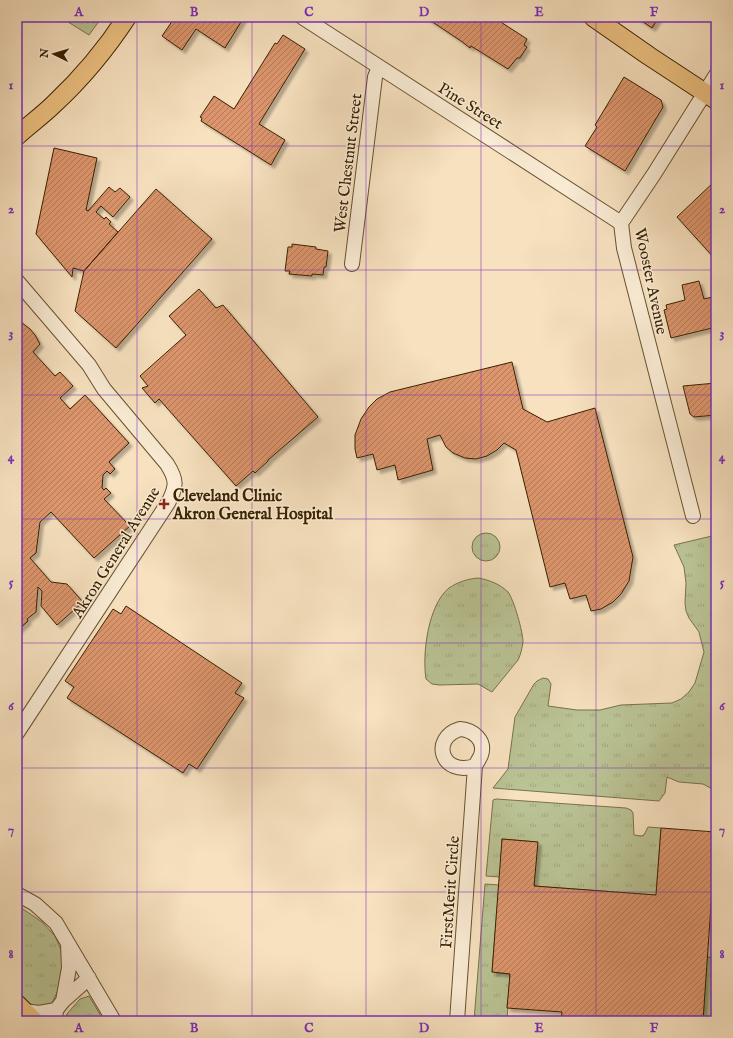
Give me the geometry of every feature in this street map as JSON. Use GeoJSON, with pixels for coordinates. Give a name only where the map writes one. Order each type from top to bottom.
{"type":"FeatureCollection","features":[{"type":"Feature","properties":{"kind":"main road"},"geometry":{"type":"LineString","coordinates":[[17,136],[54,105],[80,78],[127,17]]}},
{"type":"Feature","properties":{"kind":"main road"},"geometry":{"type":"LineString","coordinates":[[593,17],[710,96]]}},
{"type":"Feature","properties":{"kind":"street","name":"Pine Street"},"geometry":{"type":"LineString","coordinates":[[302,17],[621,222]]}},
{"type":"Feature","properties":{"kind":"street","name":"West Chestnut Street"},"geometry":{"type":"LineString","coordinates":[[352,264],[375,77],[379,67]]}},
{"type":"Feature","properties":{"kind":"street","name":"Wooster Avenue"},"geometry":{"type":"LineString","coordinates":[[693,516],[624,248],[621,222],[710,96],[716,75]]}},
{"type":"Feature","properties":{"kind":"street","name":"Akron General Avenue"},"geometry":{"type":"LineString","coordinates":[[17,281],[88,365],[104,389],[167,464],[175,481],[173,494],[168,503],[17,733]]}},
{"type":"Feature","properties":{"kind":"street","name":"FirstMerit Circle"},"geometry":{"type":"LineString","coordinates":[[456,1021],[475,766]]}},
{"type":"Feature","properties":{"kind":"street"},"geometry":{"type":"LineString","coordinates":[[17,894],[35,904],[56,923],[114,1021]]}},
{"type":"Feature","properties":{"kind":"street"},"geometry":{"type":"LineString","coordinates":[[58,1011],[68,968],[68,942]]}},
{"type":"Feature","properties":{"kind":"street"},"geometry":{"type":"LineString","coordinates":[[25,1012],[39,1013],[58,1011],[89,978]]}},
{"type":"Feature","properties":{"kind":"green space"},"geometry":{"type":"Polygon","coordinates":[[[60,17],[84,17],[94,23],[98,17],[102,17],[89,35],[60,17]]]}},
{"type":"Feature","properties":{"kind":"green space"},"geometry":{"type":"Polygon","coordinates":[[[486,533],[496,537],[500,547],[496,557],[486,561],[476,557],[472,547],[476,537],[486,533]]]}},
{"type":"Feature","properties":{"kind":"green space"},"geometry":{"type":"Polygon","coordinates":[[[716,535],[716,791],[703,784],[679,782],[667,777],[665,793],[659,801],[493,788],[508,769],[515,717],[534,684],[543,678],[548,679],[551,684],[548,706],[577,710],[600,710],[621,705],[672,703],[681,699],[689,692],[695,683],[704,652],[699,632],[686,611],[686,583],[684,567],[674,545],[716,535]]]}},
{"type":"Feature","properties":{"kind":"green space"},"geometry":{"type":"Polygon","coordinates":[[[478,578],[490,581],[508,592],[518,616],[523,637],[523,644],[519,658],[492,692],[478,684],[432,684],[426,679],[425,657],[428,630],[436,606],[449,588],[463,581],[478,578]]]}},
{"type":"Feature","properties":{"kind":"green space"},"geometry":{"type":"Polygon","coordinates":[[[493,800],[626,808],[631,810],[633,813],[634,835],[644,835],[648,827],[661,828],[656,895],[534,886],[537,842],[502,839],[500,877],[486,876],[493,800]]]}},
{"type":"Feature","properties":{"kind":"green space"},"geometry":{"type":"Polygon","coordinates":[[[485,884],[499,885],[492,972],[510,974],[507,1021],[474,1021],[485,884]]]}},
{"type":"Feature","properties":{"kind":"green space"},"geometry":{"type":"Polygon","coordinates":[[[17,905],[42,922],[55,936],[62,952],[63,980],[52,1003],[45,1007],[27,1005],[17,995],[17,905]]]}},
{"type":"Feature","properties":{"kind":"green space"},"geometry":{"type":"Polygon","coordinates":[[[707,957],[716,958],[716,1021],[703,1021],[707,957]]]}},
{"type":"Feature","properties":{"kind":"green space"},"geometry":{"type":"Polygon","coordinates":[[[89,996],[104,1021],[65,1021],[67,1014],[80,999],[89,996]]]}},
{"type":"Feature","properties":{"kind":"building"},"geometry":{"type":"Polygon","coordinates":[[[175,17],[244,17],[225,48],[196,29],[182,50],[162,36],[175,17]]]}},
{"type":"Feature","properties":{"kind":"building"},"geometry":{"type":"Polygon","coordinates":[[[425,17],[493,17],[527,39],[524,45],[527,47],[520,58],[517,58],[508,69],[471,46],[470,48],[425,17]]]}},
{"type":"Feature","properties":{"kind":"building"},"geometry":{"type":"Polygon","coordinates":[[[636,17],[659,17],[652,28],[636,17]]]}},
{"type":"Feature","properties":{"kind":"building"},"geometry":{"type":"Polygon","coordinates":[[[283,35],[305,49],[259,124],[285,140],[271,165],[201,121],[202,118],[200,117],[214,96],[234,109],[275,43],[277,44],[283,35]]]}},
{"type":"Feature","properties":{"kind":"building"},"geometry":{"type":"Polygon","coordinates":[[[624,77],[661,100],[663,107],[625,171],[585,146],[597,127],[595,125],[624,77]]]}},
{"type":"Feature","properties":{"kind":"building"},"geometry":{"type":"Polygon","coordinates":[[[54,148],[97,158],[86,210],[88,211],[109,187],[115,192],[120,188],[130,197],[113,217],[101,206],[96,212],[104,219],[106,217],[111,222],[109,224],[118,232],[84,271],[73,268],[72,277],[36,234],[54,148]]]}},
{"type":"Feature","properties":{"kind":"building"},"geometry":{"type":"Polygon","coordinates":[[[716,180],[716,260],[677,217],[716,180]]]}},
{"type":"Feature","properties":{"kind":"building"},"geometry":{"type":"Polygon","coordinates":[[[156,189],[212,239],[116,348],[75,311],[84,271],[156,189]]]}},
{"type":"Feature","properties":{"kind":"building"},"geometry":{"type":"Polygon","coordinates":[[[292,244],[316,247],[316,249],[328,251],[326,267],[324,267],[323,275],[312,274],[312,276],[289,274],[290,271],[285,271],[288,247],[292,247],[292,244]]]}},
{"type":"Feature","properties":{"kind":"building"},"geometry":{"type":"Polygon","coordinates":[[[699,281],[704,299],[716,296],[716,327],[671,338],[664,310],[667,309],[666,305],[685,300],[682,285],[699,281]]]}},
{"type":"Feature","properties":{"kind":"building"},"geometry":{"type":"Polygon","coordinates":[[[199,289],[216,308],[223,305],[318,417],[255,473],[253,471],[236,486],[159,399],[155,403],[142,388],[148,386],[140,376],[186,335],[169,316],[199,289]]]}},
{"type":"Feature","properties":{"kind":"building"},"geometry":{"type":"Polygon","coordinates":[[[17,319],[30,329],[40,344],[33,352],[55,376],[60,372],[73,386],[60,398],[70,409],[85,395],[129,443],[109,462],[115,469],[110,474],[107,471],[103,475],[102,488],[104,490],[106,488],[111,493],[104,499],[130,526],[94,558],[51,512],[40,522],[36,553],[30,558],[51,582],[67,584],[83,602],[57,625],[41,606],[42,591],[38,587],[36,612],[27,619],[28,621],[17,631],[17,319]]]}},
{"type":"Feature","properties":{"kind":"building"},"geometry":{"type":"Polygon","coordinates":[[[512,362],[523,409],[547,422],[595,408],[633,557],[629,581],[621,594],[613,602],[601,609],[591,611],[586,595],[570,599],[565,583],[550,587],[516,450],[504,443],[497,450],[487,456],[476,459],[465,458],[453,453],[446,447],[440,435],[427,439],[433,470],[398,480],[395,465],[377,470],[373,454],[357,458],[355,449],[355,435],[361,419],[369,407],[377,399],[390,392],[512,362]]]}},
{"type":"Feature","properties":{"kind":"building"},"geometry":{"type":"Polygon","coordinates":[[[716,383],[716,415],[694,417],[690,414],[683,386],[716,383]]]}},
{"type":"Feature","properties":{"kind":"building"},"geometry":{"type":"Polygon","coordinates":[[[126,606],[242,683],[235,693],[244,698],[197,769],[189,764],[183,773],[67,698],[74,687],[65,681],[113,609],[121,614],[126,606]]]}},
{"type":"Feature","properties":{"kind":"building"},"geometry":{"type":"Polygon","coordinates":[[[661,828],[716,832],[703,1021],[561,1021],[562,1012],[507,1008],[510,974],[492,972],[502,839],[538,842],[534,886],[656,895],[661,828]]]}},
{"type":"Feature","properties":{"kind":"place","name":"Cleveland Clinic Akron General Hospital"},"geometry":{"type":"Point","coordinates":[164,504]}}]}
